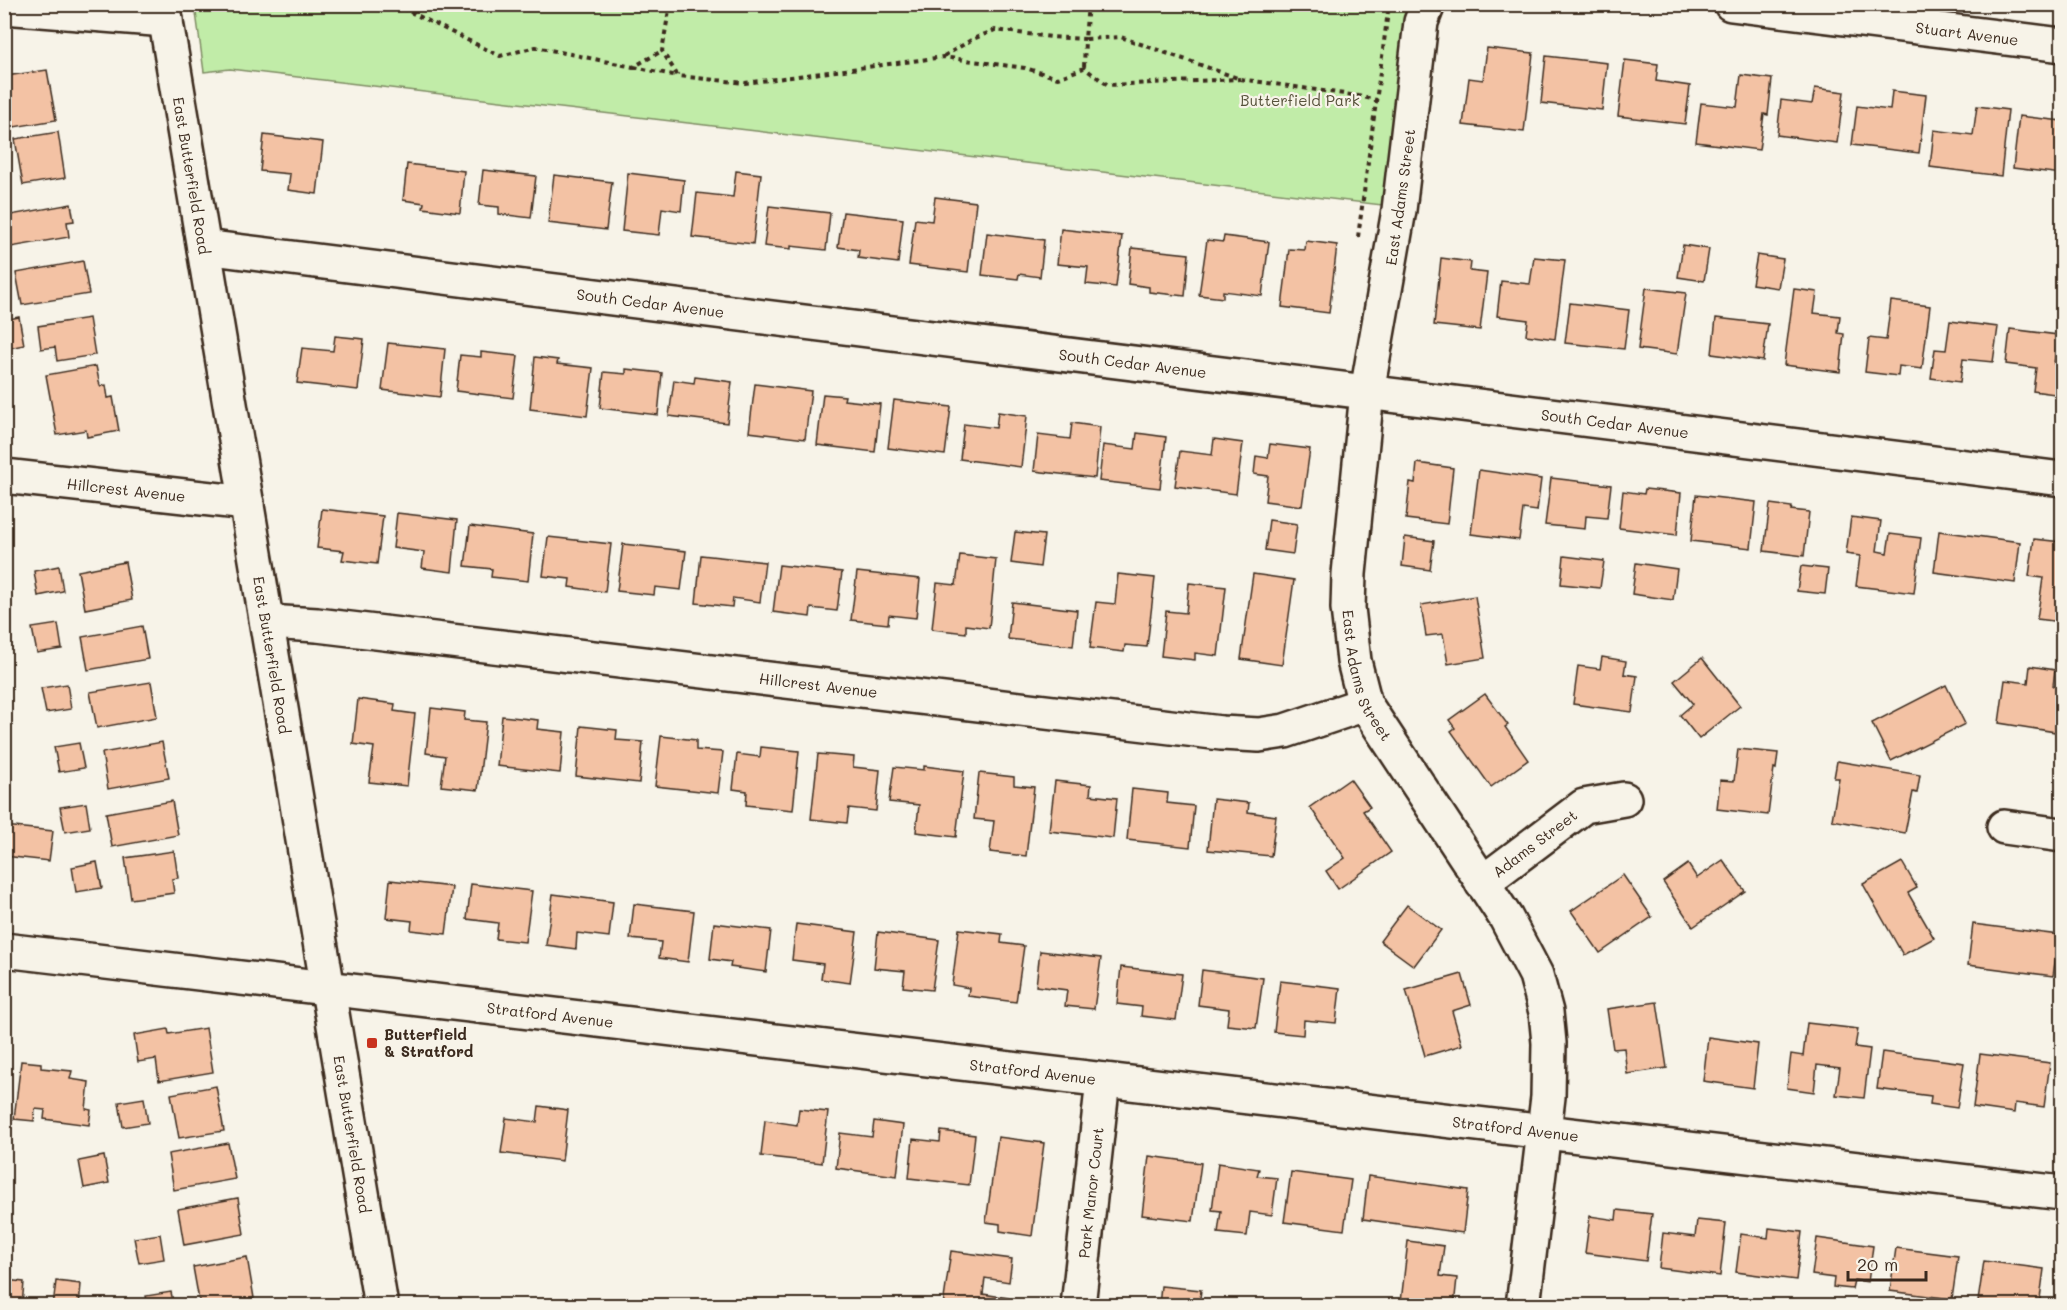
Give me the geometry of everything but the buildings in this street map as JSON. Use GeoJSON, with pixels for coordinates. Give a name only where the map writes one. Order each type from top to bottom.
{"type":"FeatureCollection","features":[{"type":"Feature","properties":{"kind":"street","name":"East Adams Street"},"geometry":{"type":"LineString","coordinates":[[1428,4],[1421,22],[1400,210],[1367,392],[1349,574],[1348,608],[1354,661],[1365,705],[1506,918],[1536,975],[1546,1012],[1549,1043],[1548,1097],[1523,1305]]}},
{"type":"Feature","properties":{"kind":"street","name":"Stuart Avenue"},"geometry":{"type":"LineString","coordinates":[[1731,4],[2062,45]]}},
{"type":"Feature","properties":{"kind":"street"},"geometry":{"type":"LineString","coordinates":[[4,7],[165,12]]}},
{"type":"Feature","properties":{"kind":"street","name":"East Butterfield Road"},"geometry":{"type":"LineString","coordinates":[[165,12],[381,1305]]}},
{"type":"Feature","properties":{"kind":"street","name":"South Cedar Avenue"},"geometry":{"type":"LineString","coordinates":[[204,247],[2062,479]]}},
{"type":"Feature","properties":{"kind":"street","name":"Hillcrest Avenue"},"geometry":{"type":"LineString","coordinates":[[4,476],[247,503]]}},
{"type":"Feature","properties":{"kind":"street","name":"Hillcrest Avenue"},"geometry":{"type":"LineString","coordinates":[[267,622],[329,627],[1221,733],[1259,735],[1285,731],[1365,705]]}},
{"type":"Feature","properties":{"kind":"street","name":"Adams Street"},"geometry":{"type":"LineString","coordinates":[[1482,883],[1584,806],[1624,799]]}},
{"type":"Feature","properties":{"kind":"street"},"geometry":{"type":"LineString","coordinates":[[2004,827],[2062,835]]}},
{"type":"Feature","properties":{"kind":"street","name":"Stratford Avenue"},"geometry":{"type":"LineString","coordinates":[[4,950],[2062,1193]]}},
{"type":"Feature","properties":{"kind":"street","name":"Park Manor Court"},"geometry":{"type":"LineString","coordinates":[[1078,1305],[1103,1080]]}},
{"type":"Feature","properties":{"kind":"path"},"geometry":{"type":"LineString","coordinates":[[394,4],[500,56],[536,47],[678,76],[745,83],[944,57],[1025,68],[1058,78],[1084,68]]}},
{"type":"Feature","properties":{"kind":"path"},"geometry":{"type":"LineString","coordinates":[[670,4],[662,51],[678,76]]}},
{"type":"Feature","properties":{"kind":"path"},"geometry":{"type":"LineString","coordinates":[[1084,68],[1088,4]]}},
{"type":"Feature","properties":{"kind":"path"},"geometry":{"type":"LineString","coordinates":[[1358,237],[1389,4]]}},
{"type":"Feature","properties":{"kind":"path"},"geometry":{"type":"LineString","coordinates":[[944,57],[974,39],[995,30],[1085,39],[1122,37],[1240,79]]}},
{"type":"Feature","properties":{"kind":"path"},"geometry":{"type":"LineString","coordinates":[[633,67],[662,51]]}},
{"type":"Feature","properties":{"kind":"path"},"geometry":{"type":"LineString","coordinates":[[1084,68],[1108,85],[1240,79],[1377,100]]}},
{"type":"Feature","properties":{"kind":"green space","name":"Butterfield Park"},"geometry":{"type":"Polygon","coordinates":[[[195,5],[1409,5],[1382,205],[230,69],[204,72],[195,5]]]}},
{"type":"Feature","properties":{"kind":"place","name":"Butterfield & Stratford"},"geometry":{"type":"Point","coordinates":[372,1043]}}]}
